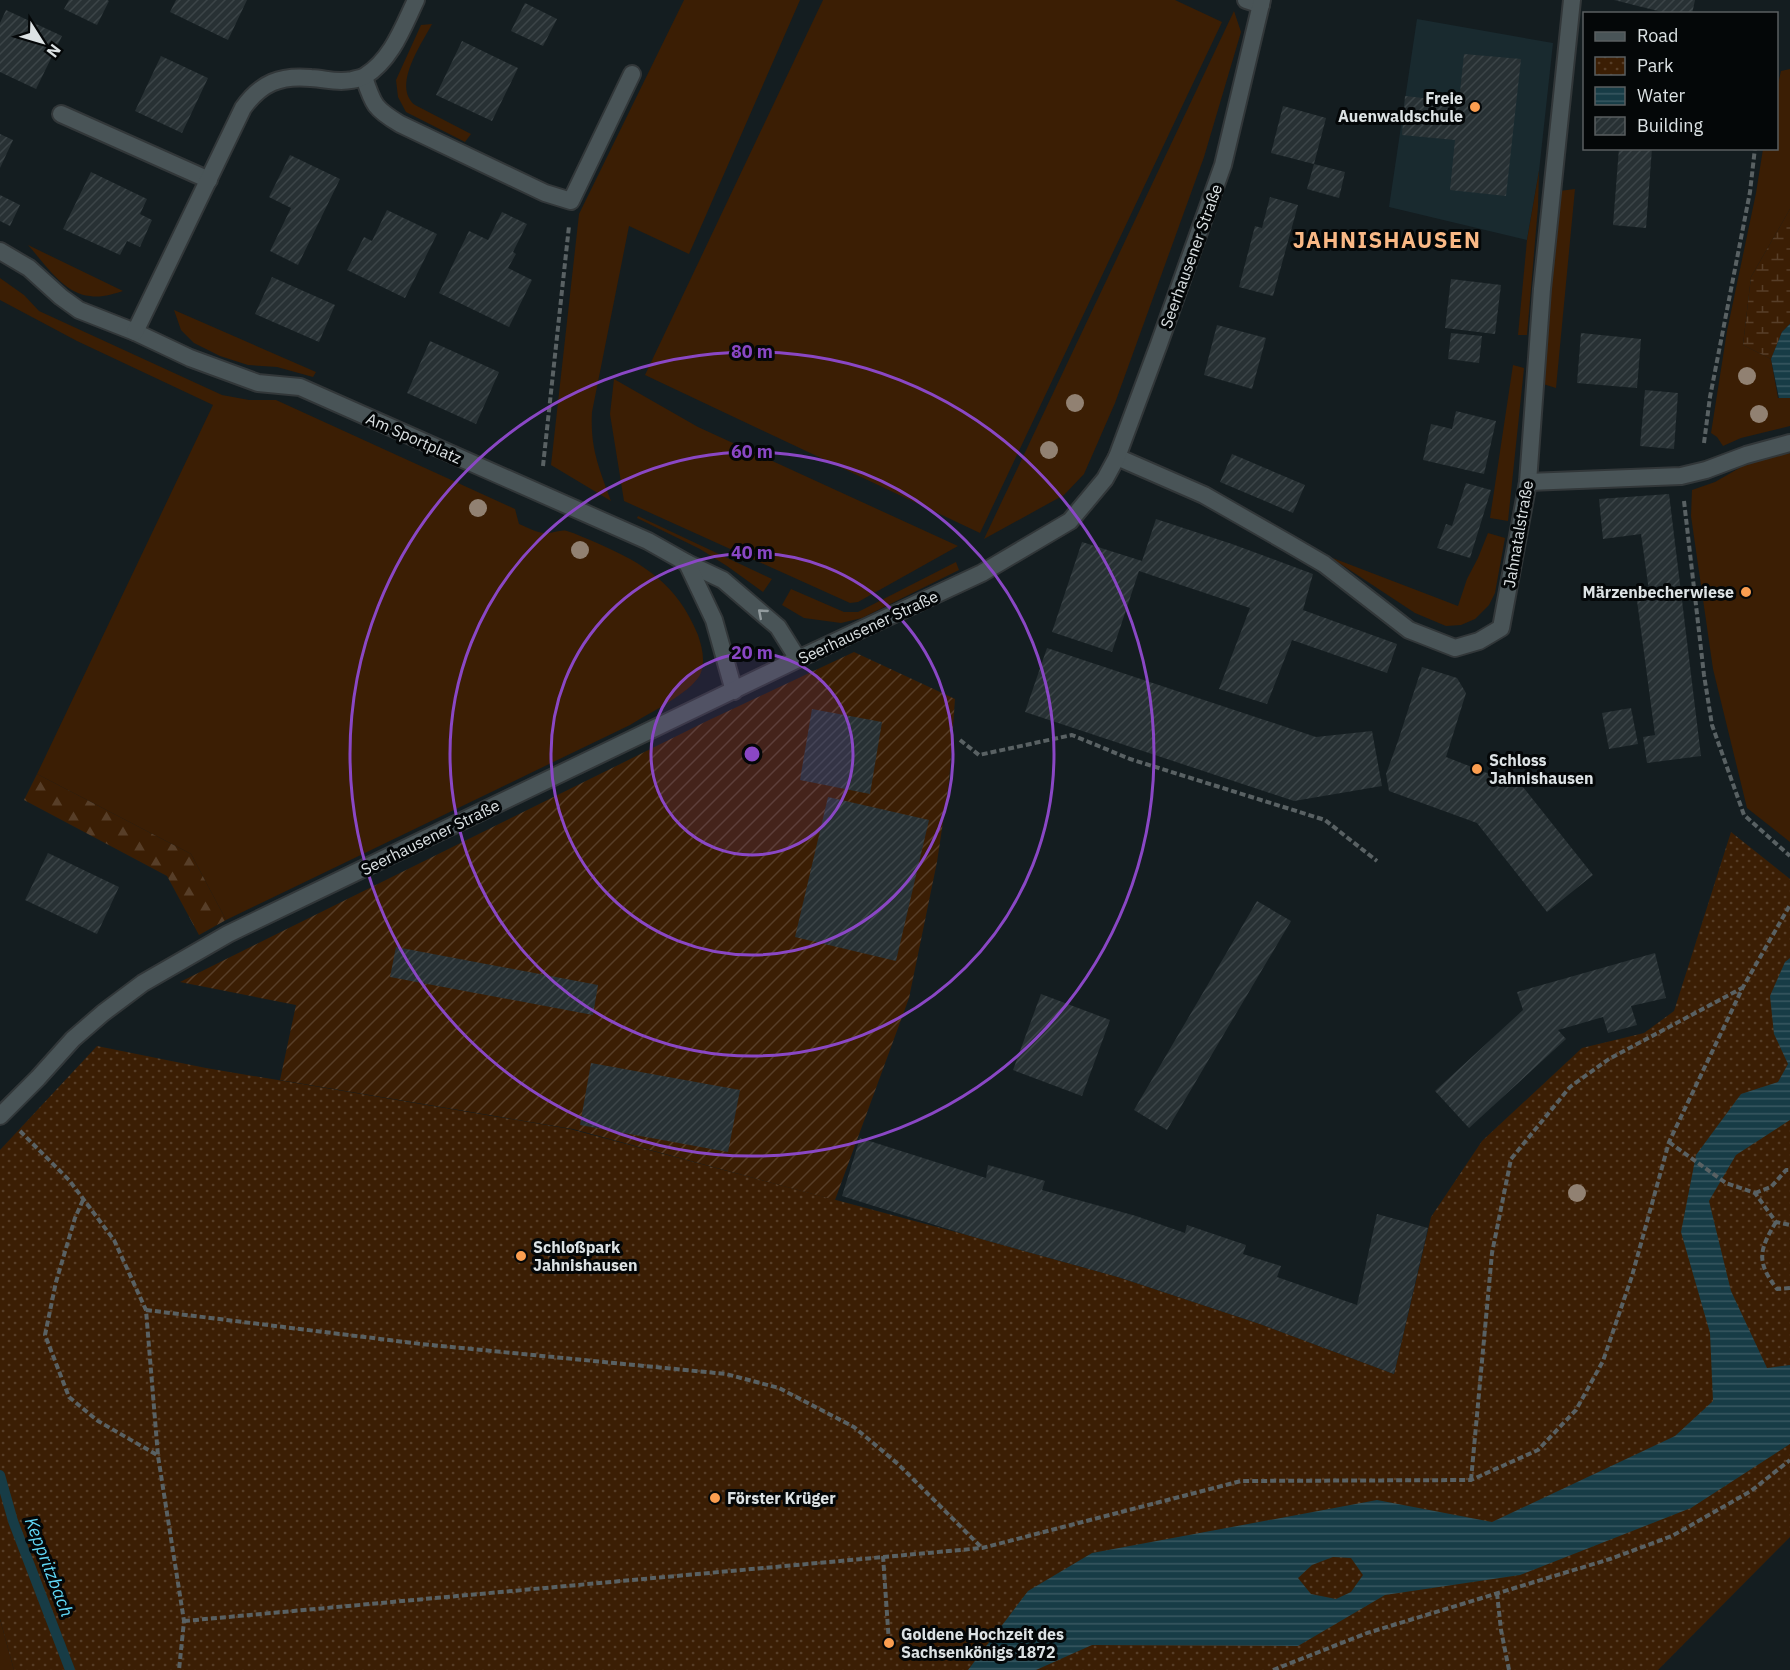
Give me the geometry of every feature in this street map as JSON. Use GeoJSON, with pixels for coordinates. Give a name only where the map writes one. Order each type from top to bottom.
{"type":"FeatureCollection","features":[{"type":"Feature","properties":{"kind":"street"},"geometry":{"type":"LineString","coordinates":[[135,332],[243,108],[252,94],[271,81],[289,78],[338,82],[364,77],[388,56],[416,0]]}},
{"type":"Feature","properties":{"kind":"street","name":"Jahnatalstraße"},"geometry":{"type":"LineString","coordinates":[[1117,457],[1204,495],[1324,564],[1409,630],[1455,648],[1479,641],[1501,628],[1528,482],[1542,289],[1572,0]]}},
{"type":"Feature","properties":{"kind":"street","name":"Seerhausener Straße"},"geometry":{"type":"LineString","coordinates":[[1,1114],[73,1039],[103,1013],[143,983],[228,934],[798,659],[982,573],[1070,521],[1105,479],[1117,457],[1223,165],[1256,2]]}},
{"type":"Feature","properties":{"kind":"street"},"geometry":{"type":"LineString","coordinates":[[364,77],[371,100],[379,111],[400,124],[545,193],[572,201],[632,74]]}},
{"type":"Feature","properties":{"kind":"street"},"geometry":{"type":"LineString","coordinates":[[60,114],[209,180]]}},
{"type":"Feature","properties":{"kind":"street","name":"Am Sportplatz"},"geometry":{"type":"LineString","coordinates":[[0,251],[29,268],[79,310],[135,332],[190,358],[258,384],[300,387],[648,541],[723,580],[778,627],[798,659]]}},
{"type":"Feature","properties":{"kind":"street"},"geometry":{"type":"LineString","coordinates":[[1528,482],[1681,476],[1790,443]]}},
{"type":"Feature","properties":{"kind":"street"},"geometry":{"type":"LineString","coordinates":[[687,563],[714,620],[734,691]]}},
{"type":"Feature","properties":{"kind":"path"},"geometry":{"type":"LineString","coordinates":[[1706,470],[1704,440],[1750,192],[1755,150]]}},
{"type":"Feature","properties":{"kind":"path"},"geometry":{"type":"LineString","coordinates":[[540,494],[572,201]]}},
{"type":"Feature","properties":{"kind":"path"},"geometry":{"type":"LineString","coordinates":[[1681,476],[1712,725],[1744,815],[1790,856]]}},
{"type":"Feature","properties":{"kind":"path"},"geometry":{"type":"LineString","coordinates":[[960,740],[979,755],[1072,735],[1130,759],[1325,820],[1377,861]]}},
{"type":"Feature","properties":{"kind":"path"},"geometry":{"type":"LineString","coordinates":[[184,1621],[982,1548],[1241,1481],[1471,1480],[1538,1450],[1576,1410],[1603,1361],[1632,1276],[1669,1142],[1743,987],[1790,905]]}},
{"type":"Feature","properties":{"kind":"path"},"geometry":{"type":"LineString","coordinates":[[1471,1480],[1492,1253],[1511,1159],[1570,1087],[1609,1059],[1743,987]]}},
{"type":"Feature","properties":{"kind":"path"},"geometry":{"type":"LineString","coordinates":[[1,1114],[69,1180],[84,1199],[114,1240],[146,1310],[158,1455],[184,1621],[179,1670]]}},
{"type":"Feature","properties":{"kind":"path"},"geometry":{"type":"LineString","coordinates":[[1669,1142],[1725,1183],[1755,1193],[1776,1222],[1790,1225]]}},
{"type":"Feature","properties":{"kind":"path"},"geometry":{"type":"LineString","coordinates":[[1755,1193],[1771,1187],[1786,1170],[1790,1170]]}},
{"type":"Feature","properties":{"kind":"path"},"geometry":{"type":"LineString","coordinates":[[84,1199],[75,1218],[56,1281],[45,1335],[69,1396],[98,1421],[158,1455]]}},
{"type":"Feature","properties":{"kind":"path"},"geometry":{"type":"LineString","coordinates":[[1776,1222],[1767,1237],[1761,1256],[1765,1274],[1776,1289],[1790,1288]]}},
{"type":"Feature","properties":{"kind":"path"},"geometry":{"type":"LineString","coordinates":[[146,1310],[421,1344],[726,1374],[779,1388],[854,1427],[898,1464],[982,1548]]}},
{"type":"Feature","properties":{"kind":"path"},"geometry":{"type":"LineString","coordinates":[[1273,1670],[1367,1634],[1610,1559],[1672,1536],[1751,1491],[1790,1460]]}},
{"type":"Feature","properties":{"kind":"path"},"geometry":{"type":"LineString","coordinates":[[883,1556],[889,1643]]}},
{"type":"Feature","properties":{"kind":"path"},"geometry":{"type":"LineString","coordinates":[[1497,1593],[1509,1670]]}},
{"type":"Feature","properties":{"kind":"shaded area","name":"Freie Auenwaldschule"},"geometry":{"type":"Polygon","coordinates":[[[1417,19],[1553,43],[1539,171],[1527,240],[1389,207],[1417,19]]]}},
{"type":"Feature","properties":{"kind":"green space"},"geometry":{"type":"Polygon","coordinates":[[[684,0],[800,0],[689,254],[629,226],[592,412],[594,447],[611,501],[551,465],[579,214],[684,0]]]}},
{"type":"Feature","properties":{"kind":"green space"},"geometry":{"type":"Polygon","coordinates":[[[823,0],[1175,0],[1222,22],[980,533],[645,375],[823,0]]]}},
{"type":"Feature","properties":{"kind":"green space"},"geometry":{"type":"Polygon","coordinates":[[[1234,11],[1241,32],[1204,157],[1115,403],[1084,474],[1064,495],[984,539],[1234,11]]]}},
{"type":"Feature","properties":{"kind":"green space"},"geometry":{"type":"Polygon","coordinates":[[[432,24],[411,65],[406,87],[415,105],[471,134],[465,142],[406,112],[398,97],[396,80],[421,25],[432,24]]]}},
{"type":"Feature","properties":{"kind":"green space"},"geometry":{"type":"Polygon","coordinates":[[[1790,69],[1790,209],[1751,277],[1743,345],[1771,359],[1778,398],[1790,398],[1790,426],[1741,438],[1723,446],[1711,433],[1727,331],[1763,150],[1778,150],[1778,84],[1781,71],[1790,69]]]}},
{"type":"Feature","properties":{"kind":"green space"},"geometry":{"type":"Polygon","coordinates":[[[1539,171],[1527,335],[1518,335],[1527,240],[1539,171]]]}},
{"type":"Feature","properties":{"kind":"green space"},"geometry":{"type":"Polygon","coordinates":[[[1575,189],[1556,388],[1543,384],[1559,191],[1575,189]]]}},
{"type":"Feature","properties":{"kind":"green space"},"geometry":{"type":"Polygon","coordinates":[[[1790,209],[1790,324],[1782,332],[1771,359],[1743,345],[1751,277],[1790,209]]]}},
{"type":"Feature","properties":{"kind":"green space"},"geometry":{"type":"Polygon","coordinates":[[[28,245],[123,291],[94,296],[72,290],[56,277],[28,245]]]}},
{"type":"Feature","properties":{"kind":"green space"},"geometry":{"type":"Polygon","coordinates":[[[0,278],[24,295],[39,311],[222,395],[249,400],[276,400],[515,509],[519,524],[542,533],[567,531],[630,559],[658,578],[690,617],[702,650],[703,665],[700,675],[678,696],[630,725],[226,920],[191,854],[37,774],[213,405],[77,341],[0,300],[0,278]]]}},
{"type":"Feature","properties":{"kind":"green space"},"geometry":{"type":"Polygon","coordinates":[[[174,310],[316,372],[313,377],[277,367],[248,365],[220,356],[194,343],[181,330],[174,310]]]}},
{"type":"Feature","properties":{"kind":"green space"},"geometry":{"type":"Polygon","coordinates":[[[1513,365],[1524,368],[1508,521],[1490,518],[1513,365]]]}},
{"type":"Feature","properties":{"kind":"green space"},"geometry":{"type":"Polygon","coordinates":[[[614,379],[698,427],[958,546],[858,602],[850,603],[624,501],[610,414],[614,379]]]}},
{"type":"Feature","properties":{"kind":"green space","name":"Märzenbecherwiese"},"geometry":{"type":"Polygon","coordinates":[[[1790,453],[1790,842],[1747,808],[1713,669],[1691,516],[1692,490],[1715,482],[1748,463],[1790,453]]]}},
{"type":"Feature","properties":{"kind":"green space"},"geometry":{"type":"Polygon","coordinates":[[[638,516],[772,579],[763,592],[700,549],[637,518],[638,516]]]}},
{"type":"Feature","properties":{"kind":"green space"},"geometry":{"type":"Polygon","coordinates":[[[1488,533],[1505,538],[1495,593],[1489,605],[1475,619],[1461,625],[1446,626],[1415,613],[1330,557],[1458,606],[1467,579],[1488,533]]]}},
{"type":"Feature","properties":{"kind":"green space"},"geometry":{"type":"Polygon","coordinates":[[[956,562],[959,570],[862,618],[841,623],[804,618],[782,605],[791,589],[844,612],[858,612],[956,562]]]}},
{"type":"Feature","properties":{"kind":"green space"},"geometry":{"type":"Polygon","coordinates":[[[854,652],[955,699],[949,782],[937,862],[909,998],[835,1200],[573,1129],[280,1080],[296,1005],[180,982],[707,721],[854,652]]]}},
{"type":"Feature","properties":{"kind":"green space"},"geometry":{"type":"Polygon","coordinates":[[[37,774],[191,854],[226,920],[199,935],[167,876],[24,800],[37,774]]]}},
{"type":"Feature","properties":{"kind":"green space","name":"Schloßpark Jahnishausen"},"geometry":{"type":"Polygon","coordinates":[[[1731,832],[1790,879],[1790,1537],[1658,1670],[14,1670],[0,1619],[0,1150],[97,1046],[206,1068],[570,1129],[1118,1277],[1260,1324],[1394,1374],[1431,1217],[1482,1141],[1582,1048],[1644,1033],[1674,1011],[1731,832]]]}},
{"type":"Feature","properties":{"kind":"green space"},"geometry":{"type":"Polygon","coordinates":[[[0,1619],[14,1670],[0,1670],[0,1619]]]}},
{"type":"Feature","properties":{"kind":"water"},"geometry":{"type":"Polygon","coordinates":[[[1790,324],[1790,398],[1779,398],[1771,359],[1782,332],[1790,324]]]}},
{"type":"Feature","properties":{"kind":"water"},"geometry":{"type":"Polygon","coordinates":[[[1790,958],[1790,1120],[1736,1155],[1709,1201],[1731,1291],[1767,1368],[1790,1365],[1790,1444],[1691,1508],[1520,1575],[1385,1595],[1298,1646],[1092,1645],[1036,1670],[968,1670],[1028,1591],[1092,1553],[1377,1500],[1492,1522],[1675,1436],[1713,1401],[1710,1333],[1681,1232],[1696,1155],[1741,1094],[1778,1082],[1788,1064],[1774,1034],[1770,996],[1785,962],[1790,958]],[[1333,1557],[1312,1565],[1298,1578],[1311,1594],[1336,1599],[1351,1592],[1363,1575],[1351,1558],[1333,1557]]]}},
{"type":"Feature","properties":{"kind":"building"},"geometry":{"type":"Polygon","coordinates":[[[69,0],[109,1],[97,25],[64,9],[69,0]]]}},
{"type":"Feature","properties":{"kind":"building"},"geometry":{"type":"Polygon","coordinates":[[[176,0],[247,0],[228,40],[170,12],[176,0]]]}},
{"type":"Feature","properties":{"kind":"building"},"geometry":{"type":"Polygon","coordinates":[[[1614,0],[1695,0],[1692,12],[1662,12],[1614,0]]]}},
{"type":"Feature","properties":{"kind":"building"},"geometry":{"type":"Polygon","coordinates":[[[525,3],[557,19],[543,46],[511,31],[525,3]]]}},
{"type":"Feature","properties":{"kind":"building"},"geometry":{"type":"Polygon","coordinates":[[[6,10],[62,36],[36,89],[0,72],[0,23],[6,10]]]}},
{"type":"Feature","properties":{"kind":"building"},"geometry":{"type":"Polygon","coordinates":[[[462,41],[518,68],[492,121],[436,95],[462,41]]]}},
{"type":"Feature","properties":{"kind":"building"},"geometry":{"type":"Polygon","coordinates":[[[1464,54],[1521,59],[1506,196],[1450,190],[1455,140],[1402,135],[1405,96],[1459,102],[1464,54]]]}},
{"type":"Feature","properties":{"kind":"building"},"geometry":{"type":"Polygon","coordinates":[[[161,56],[208,78],[182,133],[135,111],[161,56]]]}},
{"type":"Feature","properties":{"kind":"building"},"geometry":{"type":"Polygon","coordinates":[[[1283,106],[1326,118],[1314,164],[1271,153],[1283,106]]]}},
{"type":"Feature","properties":{"kind":"building"},"geometry":{"type":"Polygon","coordinates":[[[0,134],[13,140],[0,168],[0,134]]]}},
{"type":"Feature","properties":{"kind":"building"},"geometry":{"type":"Polygon","coordinates":[[[1619,150],[1652,150],[1646,228],[1613,225],[1619,150]]]}},
{"type":"Feature","properties":{"kind":"building"},"geometry":{"type":"Polygon","coordinates":[[[290,155],[340,179],[298,265],[270,251],[291,208],[269,197],[290,155]]]}},
{"type":"Feature","properties":{"kind":"building"},"geometry":{"type":"Polygon","coordinates":[[[1314,164],[1345,172],[1339,198],[1307,189],[1314,164]]]}},
{"type":"Feature","properties":{"kind":"building"},"geometry":{"type":"Polygon","coordinates":[[[91,172],[147,199],[140,214],[152,220],[140,247],[127,241],[120,255],[63,229],[91,172]]]}},
{"type":"Feature","properties":{"kind":"building"},"geometry":{"type":"Polygon","coordinates":[[[0,195],[20,205],[10,226],[0,221],[0,195]]]}},
{"type":"Feature","properties":{"kind":"building"},"geometry":{"type":"Polygon","coordinates":[[[1270,197],[1298,205],[1273,296],[1239,287],[1255,226],[1262,228],[1270,197]]]}},
{"type":"Feature","properties":{"kind":"building"},"geometry":{"type":"Polygon","coordinates":[[[387,210],[437,234],[405,298],[347,270],[364,237],[372,241],[387,210]]]}},
{"type":"Feature","properties":{"kind":"building"},"geometry":{"type":"Polygon","coordinates":[[[502,212],[527,224],[508,268],[532,280],[509,327],[439,293],[469,231],[488,240],[502,212]]]}},
{"type":"Feature","properties":{"kind":"building"},"geometry":{"type":"Polygon","coordinates":[[[272,277],[335,305],[319,342],[255,314],[272,277]]]}},
{"type":"Feature","properties":{"kind":"building"},"geometry":{"type":"Polygon","coordinates":[[[1451,279],[1501,285],[1495,334],[1445,328],[1451,279]]]}},
{"type":"Feature","properties":{"kind":"building"},"geometry":{"type":"Polygon","coordinates":[[[1217,325],[1266,338],[1252,389],[1204,375],[1217,325]]]}},
{"type":"Feature","properties":{"kind":"building"},"geometry":{"type":"Polygon","coordinates":[[[1451,333],[1482,336],[1479,363],[1448,359],[1451,333]]]}},
{"type":"Feature","properties":{"kind":"building"},"geometry":{"type":"Polygon","coordinates":[[[1581,333],[1641,339],[1637,388],[1577,383],[1581,333]]]}},
{"type":"Feature","properties":{"kind":"building"},"geometry":{"type":"Polygon","coordinates":[[[430,341],[499,372],[476,424],[407,393],[430,341]]]}},
{"type":"Feature","properties":{"kind":"building"},"geometry":{"type":"Polygon","coordinates":[[[1645,390],[1678,393],[1674,449],[1640,446],[1645,390]]]}},
{"type":"Feature","properties":{"kind":"building"},"geometry":{"type":"Polygon","coordinates":[[[1456,411],[1496,421],[1484,474],[1423,460],[1431,424],[1452,429],[1456,411]]]}},
{"type":"Feature","properties":{"kind":"building"},"geometry":{"type":"Polygon","coordinates":[[[1232,454],[1305,485],[1293,513],[1220,482],[1232,454]]]}},
{"type":"Feature","properties":{"kind":"building"},"geometry":{"type":"Polygon","coordinates":[[[1466,483],[1491,490],[1470,558],[1437,548],[1446,524],[1452,526],[1466,483]]]}},
{"type":"Feature","properties":{"kind":"building"},"geometry":{"type":"Polygon","coordinates":[[[1669,494],[1701,756],[1647,763],[1643,737],[1655,735],[1636,593],[1649,591],[1641,534],[1603,539],[1599,499],[1669,494]]]}},
{"type":"Feature","properties":{"kind":"building"},"geometry":{"type":"Polygon","coordinates":[[[1156,519],[1313,574],[1303,610],[1397,644],[1387,673],[1292,640],[1267,704],[1219,689],[1250,608],[1139,571],[1112,652],[1052,632],[1082,542],[1142,561],[1156,519]]]}},
{"type":"Feature","properties":{"kind":"building"},"geometry":{"type":"Polygon","coordinates":[[[1047,648],[1316,737],[1372,731],[1382,786],[1294,801],[1025,712],[1047,648]]]}},
{"type":"Feature","properties":{"kind":"building"},"geometry":{"type":"Polygon","coordinates":[[[1422,667],[1457,678],[1466,693],[1446,757],[1523,787],[1593,875],[1547,912],[1477,823],[1389,791],[1386,774],[1422,667]]]}},
{"type":"Feature","properties":{"kind":"building"},"geometry":{"type":"Polygon","coordinates":[[[1631,708],[1638,744],[1609,749],[1602,713],[1631,708]]]}},
{"type":"Feature","properties":{"kind":"building"},"geometry":{"type":"Polygon","coordinates":[[[812,709],[882,722],[870,794],[800,780],[812,709]]]}},
{"type":"Feature","properties":{"kind":"building"},"geometry":{"type":"Polygon","coordinates":[[[828,797],[929,820],[896,961],[795,937],[828,797]]]}},
{"type":"Feature","properties":{"kind":"building"},"geometry":{"type":"Polygon","coordinates":[[[48,853],[119,887],[97,934],[25,900],[48,853]]]}},
{"type":"Feature","properties":{"kind":"building"},"geometry":{"type":"Polygon","coordinates":[[[1257,901],[1291,921],[1167,1130],[1134,1110],[1257,901]]]}},
{"type":"Feature","properties":{"kind":"building"},"geometry":{"type":"Polygon","coordinates":[[[396,947],[598,985],[593,1015],[390,977],[396,947]]]}},
{"type":"Feature","properties":{"kind":"building"},"geometry":{"type":"Polygon","coordinates":[[[1655,953],[1666,998],[1631,1006],[1637,1025],[1608,1033],[1603,1017],[1558,1030],[1566,1039],[1469,1128],[1435,1091],[1523,1010],[1517,992],[1655,953]]]}},
{"type":"Feature","properties":{"kind":"building"},"geometry":{"type":"Polygon","coordinates":[[[1041,994],[1110,1020],[1082,1096],[1013,1070],[1041,994]]]}},
{"type":"Feature","properties":{"kind":"building"},"geometry":{"type":"Polygon","coordinates":[[[591,1063],[740,1090],[728,1152],[580,1125],[591,1063]]]}},
{"type":"Feature","properties":{"kind":"building"},"geometry":{"type":"Polygon","coordinates":[[[860,1138],[986,1178],[988,1165],[1045,1181],[1042,1190],[1136,1216],[1185,1233],[1187,1225],[1246,1245],[1243,1254],[1281,1266],[1277,1277],[1357,1305],[1377,1214],[1428,1228],[1394,1374],[1260,1324],[1118,1277],[967,1235],[842,1196],[860,1138]]]}},
{"type":"Feature","properties":{"kind":"waterway","name":"Keppritzbach"},"geometry":{"type":"LineString","coordinates":[[0,1475],[13,1521],[70,1670]]}},
{"type":"Feature","properties":{"kind":"place","name":"Freie Auenwaldschule"},"geometry":{"type":"Point","coordinates":[1475,107]}},
{"type":"Feature","properties":{"kind":"place","name":"Märzenbecherwiese"},"geometry":{"type":"Point","coordinates":[1746,592]}},
{"type":"Feature","properties":{"kind":"place","name":"Schloss Jahnishausen"},"geometry":{"type":"Point","coordinates":[1477,769]}},
{"type":"Feature","properties":{"kind":"place","name":"Schloßpark Jahnishausen"},"geometry":{"type":"Point","coordinates":[521,1256]}},
{"type":"Feature","properties":{"kind":"place","name":"Förster Krüger"},"geometry":{"type":"Point","coordinates":[715,1498]}},
{"type":"Feature","properties":{"kind":"place","name":"Goldene Hochzeit des Sachsenkönigs 1872"},"geometry":{"type":"Point","coordinates":[889,1643]}},
{"type":"Feature","properties":{"kind":"district","name":"JAHNISHAUSEN"},"geometry":{"type":"Point","coordinates":[1387,240]}}]}
